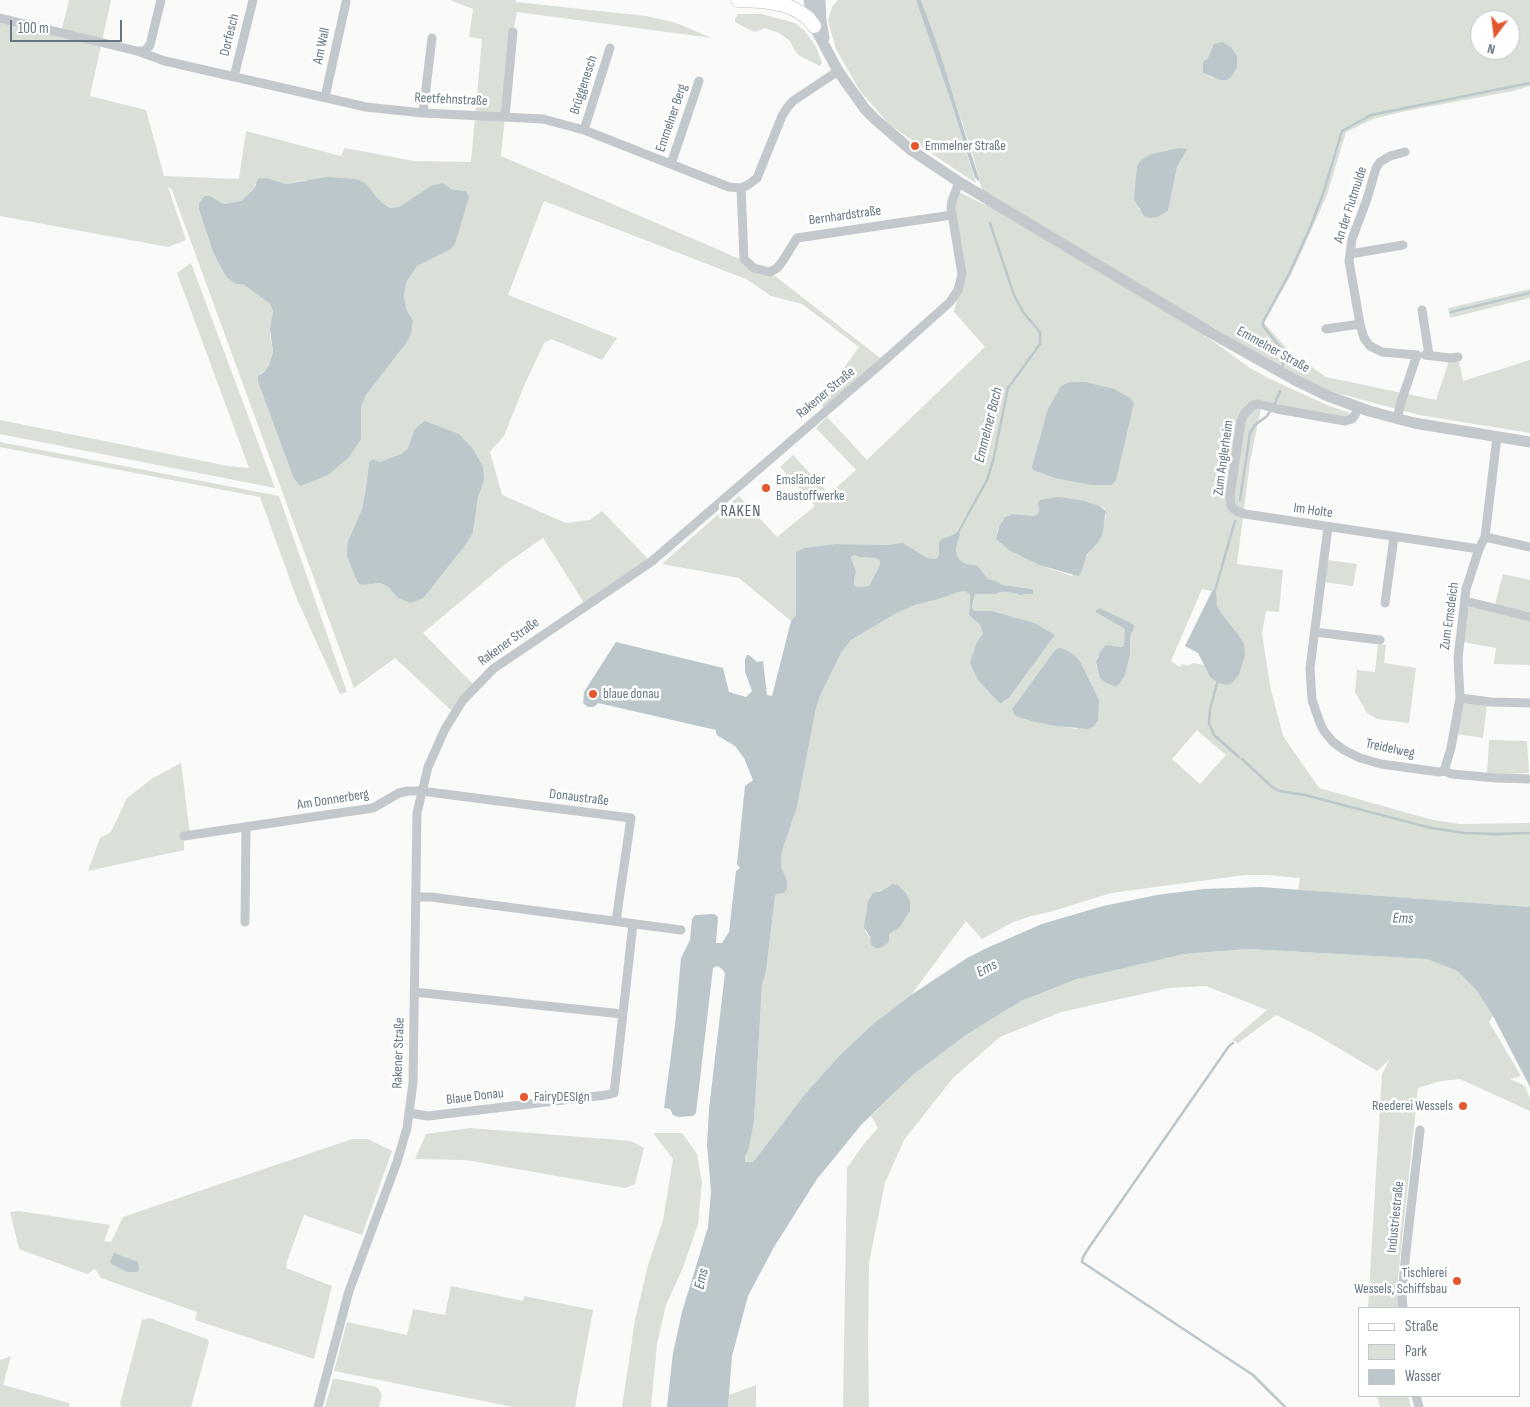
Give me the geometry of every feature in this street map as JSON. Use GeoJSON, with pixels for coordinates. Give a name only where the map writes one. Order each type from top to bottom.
{"type":"FeatureCollection","features":[{"type":"Feature","properties":{"kind":"main road"},"geometry":{"type":"LineString","coordinates":[[738,0],[785,5],[808,18],[814,26]]}},
{"type":"Feature","properties":{"kind":"street"},"geometry":{"type":"LineString","coordinates":[[137,51],[145,51],[150,46],[161,0]]}},
{"type":"Feature","properties":{"kind":"street","name":"Dorfesch"},"geometry":{"type":"LineString","coordinates":[[234,77],[253,0]]}},
{"type":"Feature","properties":{"kind":"street","name":"Emmelner Straße"},"geometry":{"type":"LineString","coordinates":[[809,0],[814,26],[838,71],[855,96],[876,120],[911,150],[959,182],[1213,334],[1295,380],[1358,407],[1397,419],[1530,442]]}},
{"type":"Feature","properties":{"kind":"street","name":"Emmelner Straße"},"geometry":{"type":"LineString","coordinates":[[820,0],[821,20],[826,47]]}},
{"type":"Feature","properties":{"kind":"street","name":"Am Wall"},"geometry":{"type":"LineString","coordinates":[[325,97],[346,2]]}},
{"type":"Feature","properties":{"kind":"street","name":"Reetfehnstraße"},"geometry":{"type":"LineString","coordinates":[[0,18],[137,51],[165,61],[366,107],[423,113],[543,119],[584,130],[729,187],[741,188]]}},
{"type":"Feature","properties":{"kind":"street"},"geometry":{"type":"LineString","coordinates":[[505,117],[513,32]]}},
{"type":"Feature","properties":{"kind":"street"},"geometry":{"type":"LineString","coordinates":[[423,113],[432,38]]}},
{"type":"Feature","properties":{"kind":"street","name":"Brüggenesch"},"geometry":{"type":"LineString","coordinates":[[584,130],[610,48]]}},
{"type":"Feature","properties":{"kind":"street"},"geometry":{"type":"LineString","coordinates":[[741,188],[757,178],[787,108],[793,101],[838,71]]}},
{"type":"Feature","properties":{"kind":"street","name":"Emmelner Berg"},"geometry":{"type":"LineString","coordinates":[[671,164],[699,81]]}},
{"type":"Feature","properties":{"kind":"street","name":"An der Flutmulde"},"geometry":{"type":"LineString","coordinates":[[1405,152],[1390,156],[1380,162],[1376,168],[1352,239],[1350,267],[1360,324],[1364,338],[1370,346],[1382,352],[1450,358],[1458,356]]}},
{"type":"Feature","properties":{"kind":"street","name":"Rakener Straße"},"geometry":{"type":"LineString","coordinates":[[318,1407],[350,1291],[407,1128],[413,1083],[416,831],[421,791],[428,766],[449,721],[469,693],[493,669],[651,562],[950,302],[958,290],[962,274],[952,215],[952,201],[959,182]]}},
{"type":"Feature","properties":{"kind":"street","name":"Bernhardstraße"},"geometry":{"type":"LineString","coordinates":[[741,188],[744,259],[754,268],[770,272],[782,262],[797,238],[952,215]]}},
{"type":"Feature","properties":{"kind":"street","name":"An der Flutmulde"},"geometry":{"type":"LineString","coordinates":[[1350,254],[1403,245]]}},
{"type":"Feature","properties":{"kind":"street"},"geometry":{"type":"LineString","coordinates":[[1422,310],[1429,355]]}},
{"type":"Feature","properties":{"kind":"street"},"geometry":{"type":"LineString","coordinates":[[1326,329],[1360,324]]}},
{"type":"Feature","properties":{"kind":"street"},"geometry":{"type":"LineString","coordinates":[[1397,419],[1417,355]]}},
{"type":"Feature","properties":{"kind":"street","name":"Zum Anglerheim"},"geometry":{"type":"LineString","coordinates":[[1231,506],[1230,495],[1241,422],[1244,414],[1253,405],[1259,404],[1344,421],[1352,420],[1358,407]]}},
{"type":"Feature","properties":{"kind":"street","name":"Zum Emsdeich"},"geometry":{"type":"LineString","coordinates":[[1444,771],[1451,748],[1460,698],[1458,658],[1466,589],[1478,549],[1485,537],[1497,437]]}},
{"type":"Feature","properties":{"kind":"street","name":"Im Holte"},"geometry":{"type":"LineString","coordinates":[[1231,506],[1244,514],[1478,549]]}},
{"type":"Feature","properties":{"kind":"street","name":"Treidelweg"},"geometry":{"type":"LineString","coordinates":[[1328,527],[1310,668],[1312,700],[1320,723],[1333,742],[1360,758],[1382,764],[1438,772],[1444,771],[1465,776],[1530,779]]}},
{"type":"Feature","properties":{"kind":"street"},"geometry":{"type":"LineString","coordinates":[[1386,603],[1394,537]]}},
{"type":"Feature","properties":{"kind":"street"},"geometry":{"type":"LineString","coordinates":[[1485,537],[1530,547]]}},
{"type":"Feature","properties":{"kind":"street"},"geometry":{"type":"LineString","coordinates":[[1465,601],[1530,617]]}},
{"type":"Feature","properties":{"kind":"street"},"geometry":{"type":"LineString","coordinates":[[1316,632],[1380,640]]}},
{"type":"Feature","properties":{"kind":"street"},"geometry":{"type":"LineString","coordinates":[[1460,698],[1491,702],[1530,703]]}},
{"type":"Feature","properties":{"kind":"street","name":"Am Donnerberg"},"geometry":{"type":"LineString","coordinates":[[184,836],[374,808],[399,793],[421,791]]}},
{"type":"Feature","properties":{"kind":"street","name":"Donaustraße"},"geometry":{"type":"LineString","coordinates":[[421,791],[631,818],[616,921]]}},
{"type":"Feature","properties":{"kind":"street"},"geometry":{"type":"LineString","coordinates":[[245,922],[246,827]]}},
{"type":"Feature","properties":{"kind":"street"},"geometry":{"type":"LineString","coordinates":[[416,897],[681,930]]}},
{"type":"Feature","properties":{"kind":"street","name":"Blaue Donau"},"geometry":{"type":"LineString","coordinates":[[409,1113],[428,1116],[614,1093],[633,924]]}},
{"type":"Feature","properties":{"kind":"street"},"geometry":{"type":"LineString","coordinates":[[414,992],[622,1014]]}},
{"type":"Feature","properties":{"kind":"street","name":"Industriestraße"},"geometry":{"type":"LineString","coordinates":[[1403,1307],[1402,1295],[1406,1251],[1420,1130]]}},
{"type":"Feature","properties":{"kind":"green space"},"geometry":{"type":"Polygon","coordinates":[[[69,0],[111,0],[90,96],[146,110],[164,176],[239,179],[246,131],[341,156],[345,148],[414,161],[471,162],[482,39],[469,37],[473,9],[450,0],[516,0],[516,2],[646,16],[676,23],[712,38],[517,12],[513,32],[501,156],[770,272],[884,361],[826,410],[819,402],[859,347],[802,304],[771,296],[746,279],[544,201],[508,295],[617,338],[602,360],[551,339],[544,343],[504,436],[490,452],[502,495],[566,523],[590,520],[602,511],[651,562],[586,606],[543,538],[504,565],[423,633],[475,686],[454,713],[395,658],[354,688],[172,190],[168,187],[186,240],[168,247],[0,216],[0,18],[61,33],[69,0]],[[267,178],[255,184],[254,189],[241,201],[224,204],[210,196],[199,210],[213,252],[226,277],[243,284],[270,304],[273,311],[270,335],[273,352],[269,365],[265,371],[260,373],[258,382],[294,479],[300,486],[361,439],[361,407],[366,395],[407,342],[410,314],[406,308],[404,297],[406,283],[417,266],[449,250],[466,191],[451,189],[443,183],[432,185],[399,207],[390,208],[382,203],[371,190],[305,180],[286,184],[267,178]],[[408,448],[401,454],[389,459],[380,462],[372,459],[369,462],[362,509],[348,541],[363,585],[381,583],[388,587],[398,598],[447,568],[464,547],[473,533],[478,497],[484,481],[408,448]]]}},
{"type":"Feature","properties":{"kind":"green space"},"geometry":{"type":"Polygon","coordinates":[[[838,0],[916,0],[976,183],[889,124],[860,91],[836,49],[828,21],[832,7],[838,0]]]}},
{"type":"Feature","properties":{"kind":"green space"},"geometry":{"type":"Polygon","coordinates":[[[921,0],[1530,0],[1530,86],[1373,119],[1346,132],[1327,195],[1291,275],[1264,323],[1288,350],[1326,377],[1436,400],[1450,358],[1458,357],[1463,381],[1530,360],[1530,433],[1419,415],[1333,392],[1298,377],[1209,325],[1204,337],[1210,339],[1250,368],[1268,378],[1327,405],[1355,415],[1352,419],[1262,403],[1250,462],[1237,564],[1283,570],[1279,612],[1266,611],[1262,633],[1270,686],[1283,736],[1319,788],[1433,820],[1460,824],[1530,823],[1530,907],[1298,890],[1300,878],[1245,875],[1111,893],[1011,923],[982,939],[966,921],[911,995],[873,1024],[840,1055],[805,1094],[753,1162],[747,1163],[745,1162],[745,1157],[749,1148],[754,1122],[762,985],[766,972],[775,896],[787,881],[781,866],[782,851],[797,807],[816,708],[841,653],[851,640],[895,614],[915,605],[965,591],[970,595],[969,615],[980,625],[983,634],[976,646],[978,680],[998,702],[1004,702],[1009,698],[1055,635],[1035,623],[992,611],[974,611],[972,607],[975,594],[996,594],[1000,592],[1016,593],[1019,595],[1033,594],[1033,589],[1002,585],[988,579],[977,565],[966,564],[960,560],[956,549],[963,520],[956,532],[939,543],[939,554],[934,559],[927,559],[904,544],[899,543],[889,545],[835,544],[804,548],[796,552],[796,615],[791,621],[739,578],[662,564],[739,496],[777,537],[815,506],[780,467],[793,455],[829,494],[856,470],[816,428],[827,417],[867,460],[985,347],[954,312],[962,274],[951,208],[955,190],[985,205],[987,210],[973,155],[921,0]],[[1232,48],[1203,62],[1203,73],[1213,78],[1237,67],[1237,56],[1232,48]],[[1186,149],[1138,209],[1168,211],[1177,167],[1186,149]],[[1085,501],[1039,509],[1038,514],[1033,516],[1013,514],[1005,517],[997,531],[1001,544],[1039,565],[1072,576],[1085,560],[1090,550],[1098,543],[1106,517],[1105,508],[1085,501]],[[1202,589],[1171,661],[1180,667],[1182,664],[1189,666],[1193,663],[1204,665],[1210,677],[1218,683],[1237,633],[1217,606],[1215,592],[1202,589]],[[1100,608],[1096,610],[1125,628],[1125,633],[1124,645],[1097,657],[1096,668],[1129,644],[1135,626],[1100,608]],[[1055,650],[1012,709],[1015,716],[1035,722],[1077,729],[1099,700],[1081,663],[1055,650]],[[1197,730],[1172,759],[1200,784],[1226,755],[1197,730]],[[888,886],[878,891],[866,912],[865,930],[872,942],[880,948],[885,944],[891,931],[900,927],[910,911],[888,886]]]}},
{"type":"Feature","properties":{"kind":"green space"},"geometry":{"type":"Polygon","coordinates":[[[738,14],[762,14],[795,23],[805,31],[816,47],[822,63],[820,66],[800,56],[790,41],[779,33],[765,28],[755,32],[735,22],[738,14]]]}},
{"type":"Feature","properties":{"kind":"green space"},"geometry":{"type":"Polygon","coordinates":[[[191,263],[275,488],[0,434],[0,420],[228,466],[249,468],[177,273],[191,263]]]}},
{"type":"Feature","properties":{"kind":"green space"},"geometry":{"type":"Polygon","coordinates":[[[1530,289],[1530,298],[1450,318],[1448,308],[1530,289]]]}},
{"type":"Feature","properties":{"kind":"green space"},"geometry":{"type":"Polygon","coordinates":[[[0,442],[279,496],[347,692],[340,694],[297,599],[260,497],[0,447],[0,442]]]}},
{"type":"Feature","properties":{"kind":"green space"},"geometry":{"type":"Polygon","coordinates":[[[851,556],[876,558],[880,561],[879,567],[869,586],[857,587],[854,585],[856,571],[851,556]]]}},
{"type":"Feature","properties":{"kind":"green space"},"geometry":{"type":"Polygon","coordinates":[[[1327,560],[1357,564],[1353,586],[1324,582],[1327,560]]]}},
{"type":"Feature","properties":{"kind":"green space"},"geometry":{"type":"Polygon","coordinates":[[[1503,574],[1530,580],[1530,612],[1495,604],[1503,574]]]}},
{"type":"Feature","properties":{"kind":"green space"},"geometry":{"type":"Polygon","coordinates":[[[1470,606],[1530,619],[1530,665],[1494,664],[1496,648],[1463,642],[1466,610],[1470,606]]]}},
{"type":"Feature","properties":{"kind":"green space"},"geometry":{"type":"Polygon","coordinates":[[[1378,644],[1386,645],[1384,663],[1416,668],[1409,723],[1377,719],[1367,713],[1355,692],[1357,670],[1375,672],[1378,644]]]}},
{"type":"Feature","properties":{"kind":"green space"},"geometry":{"type":"Polygon","coordinates":[[[1464,702],[1487,704],[1483,738],[1457,734],[1460,707],[1464,702]]]}},
{"type":"Feature","properties":{"kind":"green space"},"geometry":{"type":"Polygon","coordinates":[[[1489,740],[1527,741],[1529,773],[1487,775],[1489,740]]]}},
{"type":"Feature","properties":{"kind":"green space"},"geometry":{"type":"Polygon","coordinates":[[[181,763],[190,835],[184,836],[184,850],[88,871],[100,838],[111,832],[127,798],[153,778],[181,763]]]}},
{"type":"Feature","properties":{"kind":"green space"},"geometry":{"type":"Polygon","coordinates":[[[1249,949],[1427,959],[1457,971],[1477,991],[1493,1016],[1489,1022],[1521,1076],[1510,1079],[1525,1086],[1530,1099],[1530,1111],[1460,1079],[1441,1081],[1418,1088],[1398,1278],[1399,1307],[1368,1307],[1382,1074],[1390,1059],[1377,1071],[1313,1033],[1276,1015],[1238,1043],[1232,1040],[1267,1010],[1206,986],[1169,988],[1061,1012],[1000,1037],[953,1078],[904,1140],[885,1183],[869,1263],[869,1407],[843,1407],[847,1168],[878,1128],[871,1116],[914,1074],[966,1035],[1021,1001],[1077,979],[1184,954],[1249,949]]]}},
{"type":"Feature","properties":{"kind":"green space"},"geometry":{"type":"Polygon","coordinates":[[[470,1128],[631,1141],[644,1148],[635,1184],[625,1188],[466,1160],[415,1159],[426,1134],[470,1128]]]}},
{"type":"Feature","properties":{"kind":"green space"},"geometry":{"type":"Polygon","coordinates":[[[653,1133],[682,1133],[697,1154],[702,1182],[698,1224],[684,1265],[666,1305],[657,1344],[651,1407],[622,1407],[635,1320],[648,1265],[663,1220],[673,1159],[653,1133]]]}},
{"type":"Feature","properties":{"kind":"green space"},"geometry":{"type":"Polygon","coordinates":[[[352,1139],[368,1139],[392,1151],[362,1235],[304,1215],[287,1261],[286,1268],[332,1286],[314,1359],[195,1320],[197,1312],[101,1278],[95,1269],[87,1274],[19,1249],[10,1212],[19,1211],[110,1225],[104,1241],[111,1242],[123,1217],[352,1139]]]}},
{"type":"Feature","properties":{"kind":"green space"},"geometry":{"type":"Polygon","coordinates":[[[451,1286],[523,1301],[524,1296],[593,1310],[575,1407],[513,1407],[334,1371],[347,1322],[407,1335],[413,1309],[445,1315],[451,1286]]]}},
{"type":"Feature","properties":{"kind":"green space"},"geometry":{"type":"Polygon","coordinates":[[[149,1318],[207,1339],[209,1342],[191,1407],[122,1407],[120,1404],[142,1320],[149,1318]]]}},
{"type":"Feature","properties":{"kind":"green space"},"geometry":{"type":"Polygon","coordinates":[[[11,1356],[3,1385],[69,1403],[69,1407],[0,1407],[0,1360],[11,1356]]]}},
{"type":"Feature","properties":{"kind":"green space"},"geometry":{"type":"Polygon","coordinates":[[[333,1379],[377,1387],[382,1395],[379,1407],[325,1407],[333,1379]]]}},
{"type":"Feature","properties":{"kind":"green space"},"geometry":{"type":"Polygon","coordinates":[[[756,1385],[756,1407],[728,1407],[729,1395],[756,1385]]]}},
{"type":"Feature","properties":{"kind":"green space"},"geometry":{"type":"Polygon","coordinates":[[[1377,1397],[1408,1397],[1411,1407],[1380,1407],[1377,1397]]]}},
{"type":"Feature","properties":{"kind":"water"},"geometry":{"type":"Polygon","coordinates":[[[916,0],[921,0],[939,50],[980,182],[975,178],[916,0]]]}},
{"type":"Feature","properties":{"kind":"water"},"geometry":{"type":"Polygon","coordinates":[[[1222,42],[1232,48],[1237,56],[1237,67],[1232,76],[1227,80],[1220,80],[1203,73],[1203,62],[1208,58],[1214,44],[1222,42]]]}},
{"type":"Feature","properties":{"kind":"water"},"geometry":{"type":"Polygon","coordinates":[[[1180,148],[1187,149],[1177,167],[1168,211],[1157,217],[1150,218],[1144,216],[1134,199],[1137,166],[1142,159],[1152,154],[1180,148]]]}},
{"type":"Feature","properties":{"kind":"water"},"geometry":{"type":"Polygon","coordinates":[[[327,177],[356,179],[365,183],[382,203],[390,208],[399,207],[432,185],[443,183],[451,189],[466,191],[469,197],[455,244],[449,250],[417,266],[406,283],[404,297],[406,308],[413,321],[411,334],[407,342],[366,395],[361,407],[361,439],[349,457],[328,475],[300,486],[294,479],[258,382],[258,376],[269,365],[273,352],[270,329],[273,311],[270,304],[243,284],[236,284],[226,277],[213,252],[199,210],[199,204],[204,196],[210,196],[224,204],[241,201],[254,189],[258,179],[267,178],[286,184],[327,177]]]}},
{"type":"Feature","properties":{"kind":"water"},"geometry":{"type":"Polygon","coordinates":[[[1070,382],[1085,382],[1114,389],[1130,398],[1134,403],[1116,480],[1112,485],[1091,485],[1055,478],[1033,470],[1032,467],[1048,409],[1061,386],[1070,382]]]}},
{"type":"Feature","properties":{"kind":"water"},"geometry":{"type":"Polygon","coordinates":[[[425,421],[459,434],[473,449],[483,467],[484,481],[478,497],[473,533],[423,598],[411,603],[398,598],[388,587],[381,583],[363,585],[358,583],[347,556],[348,541],[362,509],[369,462],[372,459],[380,462],[401,454],[408,448],[415,429],[425,421]]]}},
{"type":"Feature","properties":{"kind":"water"},"geometry":{"type":"Polygon","coordinates":[[[1058,497],[1085,501],[1100,506],[1106,511],[1102,536],[1087,554],[1081,573],[1078,576],[1039,565],[1009,550],[996,539],[999,527],[1005,517],[1013,514],[1033,516],[1038,514],[1038,503],[1040,500],[1058,497]]]}},
{"type":"Feature","properties":{"kind":"water","name":"Ems"},"geometry":{"type":"Polygon","coordinates":[[[959,531],[960,535],[956,549],[960,560],[966,564],[977,565],[988,579],[1002,585],[1033,589],[1033,594],[1019,595],[1016,593],[1000,592],[996,594],[975,594],[972,607],[974,611],[992,611],[1035,623],[1055,635],[1009,698],[1001,703],[978,680],[970,663],[977,642],[983,634],[980,625],[969,615],[970,595],[965,591],[915,605],[895,614],[851,640],[841,653],[816,708],[797,807],[782,851],[781,866],[787,881],[787,889],[784,893],[775,896],[766,972],[762,985],[754,1122],[745,1162],[753,1162],[805,1094],[840,1055],[873,1024],[911,995],[967,958],[1042,924],[1103,906],[1157,895],[1204,889],[1261,887],[1530,907],[1530,1087],[1493,1016],[1477,991],[1457,971],[1427,959],[1249,949],[1184,954],[1077,979],[1021,1001],[966,1035],[914,1074],[862,1124],[817,1179],[774,1247],[748,1296],[732,1356],[728,1407],[667,1407],[673,1353],[682,1312],[708,1227],[711,1191],[707,1145],[709,1109],[725,973],[717,966],[713,968],[696,1113],[693,1116],[678,1117],[673,1115],[670,1109],[664,1108],[675,1025],[681,958],[690,940],[692,919],[695,915],[714,914],[718,917],[716,943],[722,943],[729,932],[736,871],[740,868],[737,864],[745,786],[753,780],[744,758],[735,746],[718,736],[716,730],[598,703],[594,707],[588,707],[583,703],[584,692],[616,642],[723,668],[729,692],[746,697],[752,691],[745,672],[745,659],[749,655],[757,662],[763,661],[767,695],[772,696],[791,621],[796,615],[796,552],[804,548],[835,544],[889,545],[903,543],[927,558],[934,559],[939,554],[941,539],[959,531]],[[854,555],[851,557],[856,571],[854,585],[857,587],[869,586],[879,567],[880,561],[876,558],[854,555]]]}},
{"type":"Feature","properties":{"kind":"water"},"geometry":{"type":"Polygon","coordinates":[[[1212,591],[1216,592],[1217,606],[1221,613],[1244,644],[1245,655],[1239,675],[1232,683],[1227,685],[1218,683],[1210,677],[1198,653],[1185,646],[1212,591]]]}},
{"type":"Feature","properties":{"kind":"water"},"geometry":{"type":"Polygon","coordinates":[[[1100,608],[1135,626],[1130,637],[1130,654],[1125,675],[1118,686],[1105,682],[1100,678],[1096,662],[1100,652],[1106,645],[1121,647],[1124,645],[1125,629],[1096,612],[1100,608]]]}},
{"type":"Feature","properties":{"kind":"water"},"geometry":{"type":"Polygon","coordinates":[[[1059,648],[1074,655],[1081,663],[1099,700],[1098,720],[1094,726],[1088,729],[1035,722],[1015,716],[1012,709],[1055,650],[1059,648]]]}},
{"type":"Feature","properties":{"kind":"water"},"geometry":{"type":"Polygon","coordinates":[[[893,884],[899,886],[906,893],[910,902],[910,911],[900,927],[889,934],[889,942],[880,948],[876,948],[871,945],[870,937],[864,927],[868,901],[873,893],[893,884]]]}},
{"type":"Feature","properties":{"kind":"water"},"geometry":{"type":"Polygon","coordinates":[[[114,1253],[138,1262],[139,1269],[137,1272],[127,1272],[112,1264],[110,1262],[114,1253]]]}},
{"type":"Feature","properties":{"kind":"waterway"},"geometry":{"type":"LineString","coordinates":[[1280,347],[1263,326],[1263,322],[1289,274],[1309,230],[1323,194],[1342,131],[1371,115],[1530,83]]}},
{"type":"Feature","properties":{"kind":"waterway","name":"Emmelner Bach"},"geometry":{"type":"LineString","coordinates":[[957,534],[987,480],[993,461],[1008,388],[1040,344],[1040,332],[1023,312],[1014,295],[990,223]]}},
{"type":"Feature","properties":{"kind":"waterway"},"geometry":{"type":"LineString","coordinates":[[1451,312],[1530,293]]}},
{"type":"Feature","properties":{"kind":"waterway"},"geometry":{"type":"LineString","coordinates":[[1282,354],[1283,366]]}},
{"type":"Feature","properties":{"kind":"waterway"},"geometry":{"type":"LineString","coordinates":[[1274,406],[1280,391]]}},
{"type":"Feature","properties":{"kind":"waterway"},"geometry":{"type":"LineString","coordinates":[[1240,500],[1250,433],[1255,425],[1267,416],[1271,410]]}},
{"type":"Feature","properties":{"kind":"waterway"},"geometry":{"type":"LineString","coordinates":[[1214,594],[1235,521]]}},
{"type":"Feature","properties":{"kind":"waterway"},"geometry":{"type":"LineString","coordinates":[[1218,680],[1210,709],[1209,723],[1214,735],[1239,757]]}},
{"type":"Feature","properties":{"kind":"waterway"},"geometry":{"type":"LineString","coordinates":[[1242,759],[1272,787],[1279,791],[1305,795],[1431,828],[1465,833],[1530,833]]}},
{"type":"Feature","properties":{"kind":"waterway"},"geometry":{"type":"LineString","coordinates":[[1233,1043],[1229,1046],[1090,1246],[1082,1262],[1253,1375],[1285,1407]]}},
{"type":"Feature","properties":{"kind":"place","name":"Emmelner Straße"},"geometry":{"type":"Point","coordinates":[915,146]}},
{"type":"Feature","properties":{"kind":"place","name":"Emsländer Baustoffwerke"},"geometry":{"type":"Point","coordinates":[766,488]}},
{"type":"Feature","properties":{"kind":"place","name":"blaue donau"},"geometry":{"type":"Point","coordinates":[593,694]}},
{"type":"Feature","properties":{"kind":"place","name":"FairyDESIgn"},"geometry":{"type":"Point","coordinates":[524,1097]}},
{"type":"Feature","properties":{"kind":"place","name":"Reederei Wessels"},"geometry":{"type":"Point","coordinates":[1463,1106]}},
{"type":"Feature","properties":{"kind":"place","name":"Tischlerei Wessels, Schiffsbau"},"geometry":{"type":"Point","coordinates":[1457,1281]}},
{"type":"Feature","properties":{"kind":"district","name":"RAKEN"},"geometry":{"type":"Point","coordinates":[741,512]}}]}
